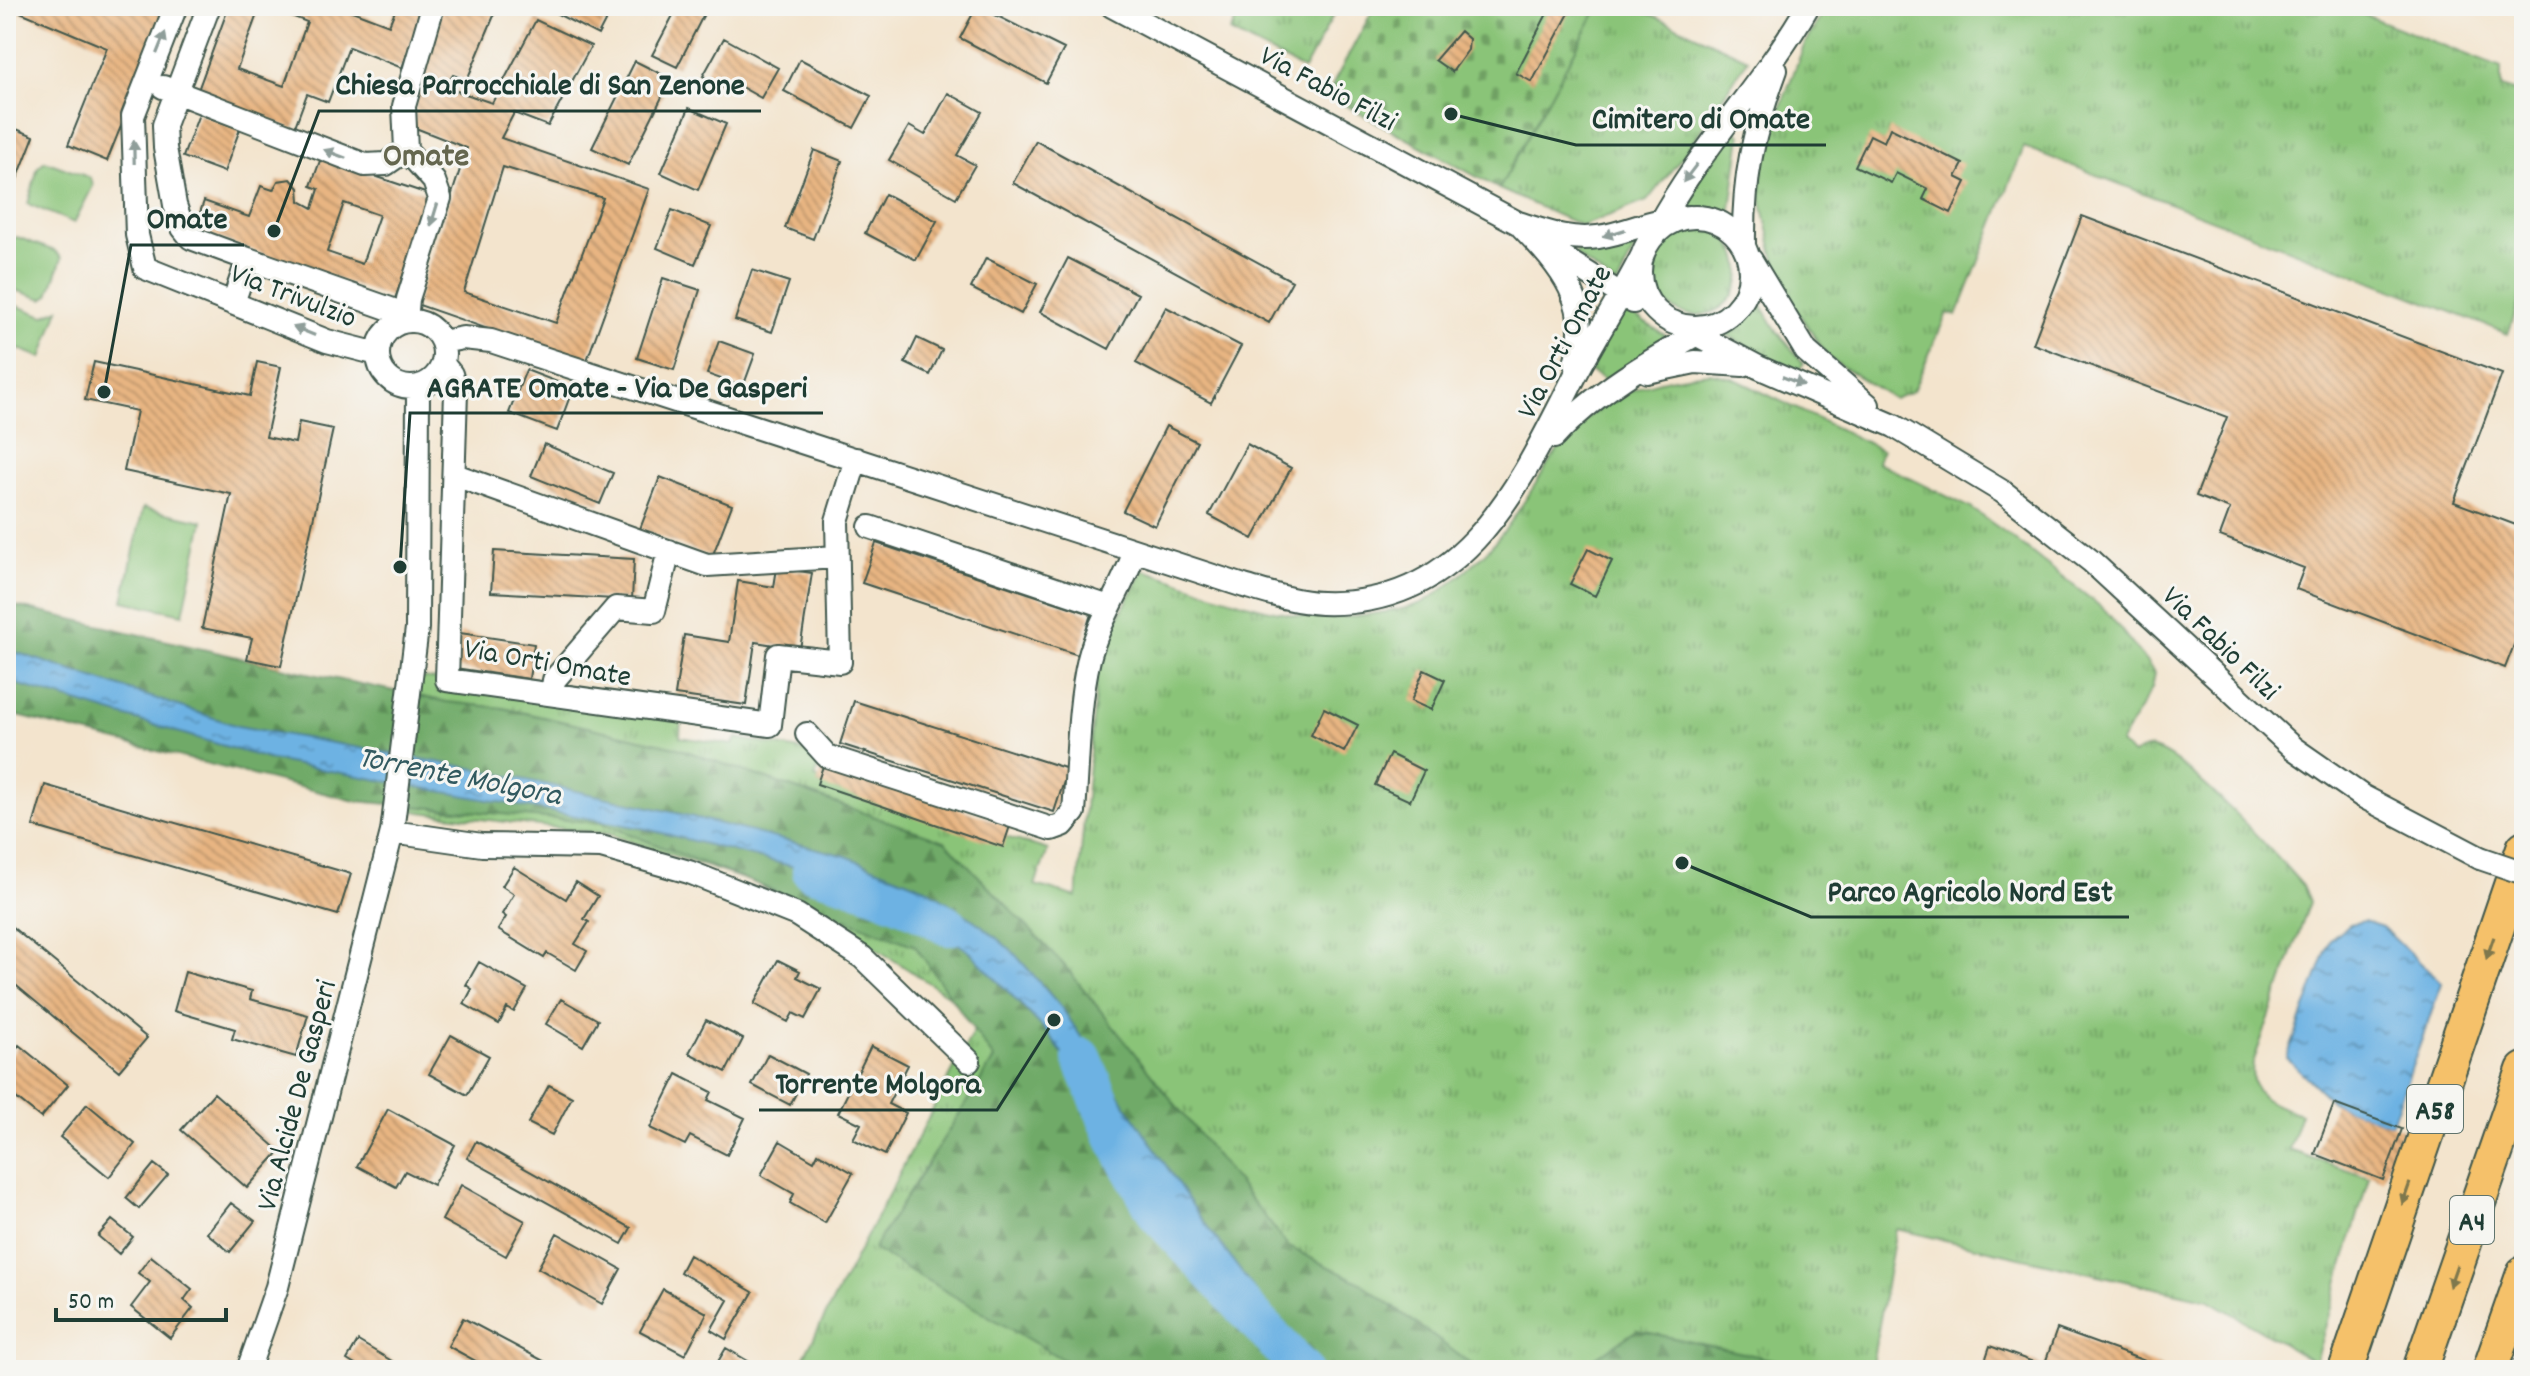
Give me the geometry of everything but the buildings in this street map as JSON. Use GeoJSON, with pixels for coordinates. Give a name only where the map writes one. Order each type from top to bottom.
{"type":"FeatureCollection","features":[{"type":"Feature","properties":{"kind":"highway","name":"A58"},"geometry":{"type":"LineString","coordinates":[[2346,1370],[2524,848]]}},
{"type":"Feature","properties":{"kind":"highway","name":"A4"},"geometry":{"type":"LineString","coordinates":[[2420,1370],[2524,1070]]}},
{"type":"Feature","properties":{"kind":"highway","name":"A4"},"geometry":{"type":"LineString","coordinates":[[2490,1370],[2524,1273]]}},
{"type":"Feature","properties":{"kind":"street"},"geometry":{"type":"LineString","coordinates":[[176,6],[146,81],[368,166],[393,161],[406,150]]}},
{"type":"Feature","properties":{"kind":"street"},"geometry":{"type":"LineString","coordinates":[[209,6],[164,125],[175,205],[183,228],[191,238],[396,311],[407,316],[428,325],[443,353],[430,381],[418,387],[399,386],[390,380],[383,372],[378,354],[387,331],[407,316],[440,198],[434,181],[406,150],[404,106],[433,6]]}},
{"type":"Feature","properties":{"kind":"street","name":"Via Fabio Filzi"},"geometry":{"type":"LineString","coordinates":[[1112,6],[1526,231],[1621,297],[1758,367],[1894,426],[2003,492],[2056,531],[2307,759],[2382,808],[2480,858],[2524,873]]}},
{"type":"Feature","properties":{"kind":"street"},"geometry":{"type":"LineString","coordinates":[[1746,249],[1724,224],[1689,217],[1663,227],[1646,248],[1643,289],[1668,320],[1695,327],[1719,321],[1736,309],[1747,293],[1751,273],[1743,207],[1754,131],[1787,43],[1808,6]]}},
{"type":"Feature","properties":{"kind":"street","name":"Via Orti Omate"},"geometry":{"type":"LineString","coordinates":[[1537,456],[1564,399],[1680,188],[1787,43]]}},
{"type":"Feature","properties":{"kind":"street","name":"Via Trivulzio"},"geometry":{"type":"LineString","coordinates":[[146,81],[133,116],[137,235],[145,268],[327,341],[378,354]]}},
{"type":"Feature","properties":{"kind":"street","name":"Via Fabio Filzi"},"geometry":{"type":"LineString","coordinates":[[1526,231],[1587,238],[1663,217],[1689,217]]}},
{"type":"Feature","properties":{"kind":"street","name":"Via Fabio Filzi"},"geometry":{"type":"LineString","coordinates":[[1526,231],[1566,276],[1581,314],[1580,345],[1564,399]]}},
{"type":"Feature","properties":{"kind":"street","name":"Via Fabio Filzi"},"geometry":{"type":"LineString","coordinates":[[1746,249],[1781,314],[1806,351],[1894,426]]}},
{"type":"Feature","properties":{"kind":"street"},"geometry":{"type":"LineString","coordinates":[[233,303],[248,259]]}},
{"type":"Feature","properties":{"kind":"street","name":"Via Orti Omate"},"geometry":{"type":"LineString","coordinates":[[837,557],[840,662],[778,655],[770,725],[447,680],[456,392],[443,353],[463,338],[491,341],[1244,586],[1303,601],[1366,600],[1420,582],[1465,551],[1496,516],[1537,456],[1572,417],[1619,382],[1719,321]]}},
{"type":"Feature","properties":{"kind":"street","name":"Via Orti Omate"},"geometry":{"type":"LineString","coordinates":[[1619,382],[1695,362],[1758,367]]}},
{"type":"Feature","properties":{"kind":"street","name":"Via Alcide De Gasperi"},"geometry":{"type":"LineString","coordinates":[[248,1370],[277,1287],[394,822],[410,707],[417,615],[418,387]]}},
{"type":"Feature","properties":{"kind":"street"},"geometry":{"type":"LineString","coordinates":[[455,475],[707,565],[837,557],[837,521],[856,459]]}},
{"type":"Feature","properties":{"kind":"street"},"geometry":{"type":"LineString","coordinates":[[870,527],[1109,607]]}},
{"type":"Feature","properties":{"kind":"street"},"geometry":{"type":"LineString","coordinates":[[552,694],[554,680],[616,608],[654,611],[669,551]]}},
{"type":"Feature","properties":{"kind":"street"},"geometry":{"type":"LineString","coordinates":[[807,734],[827,756],[1052,829],[1063,825],[1074,812],[1089,661],[1109,607],[1123,586],[1135,551]]}},
{"type":"Feature","properties":{"kind":"street"},"geometry":{"type":"LineString","coordinates":[[394,822],[482,845],[601,847],[716,883],[797,915],[862,957],[969,1061]]}},
{"type":"Feature","properties":{"kind":"green space"},"geometry":{"type":"Polygon","coordinates":[[[1243,6],[1338,6],[1304,70],[1230,32],[1243,6]]]}},
{"type":"Feature","properties":{"kind":"green space"},"geometry":{"type":"Polygon","coordinates":[[[1375,6],[1599,6],[1499,189],[1327,95],[1375,6]]]}},
{"type":"Feature","properties":{"kind":"green space"},"geometry":{"type":"Polygon","coordinates":[[[1599,6],[1633,6],[1748,59],[1686,152],[1647,201],[1582,226],[1499,189],[1599,6]]]}},
{"type":"Feature","properties":{"kind":"green space"},"geometry":{"type":"Polygon","coordinates":[[[1827,6],[2342,6],[2501,68],[2501,87],[2524,94],[2524,288],[2508,334],[2024,147],[1957,316],[1947,313],[1913,391],[1894,399],[1829,358],[1781,287],[1760,194],[1765,148],[1805,43],[1827,6]]]}},
{"type":"Feature","properties":{"kind":"green space"},"geometry":{"type":"Polygon","coordinates":[[[1733,126],[1741,135],[1730,215],[1675,206],[1733,126]]]}},
{"type":"Feature","properties":{"kind":"green space"},"geometry":{"type":"Polygon","coordinates":[[[45,161],[91,178],[93,186],[74,223],[28,204],[38,167],[45,161]]]}},
{"type":"Feature","properties":{"kind":"green space"},"geometry":{"type":"Polygon","coordinates":[[[1687,227],[1705,227],[1721,234],[1733,246],[1740,262],[1740,280],[1733,296],[1721,308],[1705,315],[1687,315],[1671,308],[1659,296],[1652,280],[1652,262],[1659,246],[1671,234],[1687,227]]]}},
{"type":"Feature","properties":{"kind":"green space"},"geometry":{"type":"Polygon","coordinates":[[[1635,234],[1639,239],[1617,286],[1574,254],[1583,247],[1635,234]]]}},
{"type":"Feature","properties":{"kind":"green space"},"geometry":{"type":"Polygon","coordinates":[[[17,237],[55,251],[62,258],[49,295],[43,299],[6,287],[6,248],[11,239],[17,237]]]}},
{"type":"Feature","properties":{"kind":"green space"},"geometry":{"type":"Polygon","coordinates":[[[1755,294],[1777,331],[1804,364],[1796,372],[1719,331],[1740,317],[1755,294]]]}},
{"type":"Feature","properties":{"kind":"green space"},"geometry":{"type":"Polygon","coordinates":[[[6,302],[44,316],[59,309],[42,358],[6,344],[6,302]]]}},
{"type":"Feature","properties":{"kind":"green space"},"geometry":{"type":"Polygon","coordinates":[[[1618,310],[1625,310],[1668,337],[1670,343],[1605,380],[1584,368],[1618,310]]]}},
{"type":"Feature","properties":{"kind":"green space"},"geometry":{"type":"Polygon","coordinates":[[[1710,373],[1733,378],[1882,450],[1877,462],[1971,508],[2106,611],[2155,673],[2152,688],[2120,744],[2133,755],[2147,749],[2156,750],[2190,772],[2274,853],[2303,886],[2310,902],[2253,1063],[2254,1084],[2258,1092],[2272,1103],[2301,1114],[2289,1150],[2369,1177],[2315,1362],[2209,1300],[1896,1229],[1871,1370],[797,1370],[981,1017],[866,942],[755,883],[609,834],[420,812],[6,708],[392,735],[401,675],[681,713],[680,737],[733,745],[736,738],[821,754],[815,778],[1048,850],[1035,885],[1077,897],[1099,653],[1144,570],[1231,599],[1298,616],[1343,617],[1419,604],[1458,578],[1478,560],[1514,517],[1575,430],[1600,407],[1645,385],[1710,373]]]}},
{"type":"Feature","properties":{"kind":"green space"},"geometry":{"type":"Polygon","coordinates":[[[143,508],[203,521],[183,614],[123,601],[143,508]]]}},
{"type":"Feature","properties":{"kind":"green space"},"geometry":{"type":"Polygon","coordinates":[[[6,604],[303,672],[447,702],[503,708],[672,746],[945,841],[1065,966],[1289,1247],[1361,1283],[1479,1370],[1081,1370],[873,1249],[994,1059],[915,946],[601,823],[355,801],[6,713],[6,604]]]}},
{"type":"Feature","properties":{"kind":"green space"},"geometry":{"type":"Polygon","coordinates":[[[1637,1330],[1785,1362],[1785,1370],[1584,1370],[1586,1364],[1637,1330]]]}},
{"type":"Feature","properties":{"kind":"water","name":"Torrente Molgora"},"geometry":{"type":"Polygon","coordinates":[[[6,649],[238,726],[471,768],[677,813],[846,856],[928,889],[985,928],[1014,953],[1062,1008],[1198,1214],[1314,1370],[1286,1370],[1047,1032],[971,953],[897,900],[822,874],[646,829],[271,760],[6,681],[6,649]]]}},
{"type":"Feature","properties":{"kind":"water"},"geometry":{"type":"Polygon","coordinates":[[[2364,921],[2382,927],[2442,983],[2391,1125],[2334,1104],[2287,1058],[2330,940],[2350,924],[2364,921]]]}},
{"type":"Feature","properties":{"kind":"waterway","name":"Torrente Molgora"},"geometry":{"type":"LineString","coordinates":[[812,871],[882,894],[949,926]]}},
{"type":"Feature","properties":{"kind":"waterway","name":"Torrente Molgora"},"geometry":{"type":"LineString","coordinates":[[1082,1058],[1117,1141],[1158,1214],[1302,1370]]}},
{"type":"Feature","properties":{"kind":"place","name":"Cimitero di Omate"},"geometry":{"type":"Point","coordinates":[1451,114]}},
{"type":"Feature","properties":{"kind":"place","name":"Chiesa Parrocchiale di San Zenone"},"geometry":{"type":"Point","coordinates":[274,231]}},
{"type":"Feature","properties":{"kind":"place","name":"Omate"},"geometry":{"type":"Point","coordinates":[104,392]}},
{"type":"Feature","properties":{"kind":"place","name":"AGRATE Omate - Via De Gasperi"},"geometry":{"type":"Point","coordinates":[400,567]}},
{"type":"Feature","properties":{"kind":"place","name":"Parco Agricolo Nord Est"},"geometry":{"type":"Point","coordinates":[1682,863]}},
{"type":"Feature","properties":{"kind":"place","name":"Torrente Molgora"},"geometry":{"type":"Point","coordinates":[1054,1020]}},
{"type":"Feature","properties":{"kind":"district","name":"Omate"},"geometry":{"type":"Point","coordinates":[426,153]}}]}
